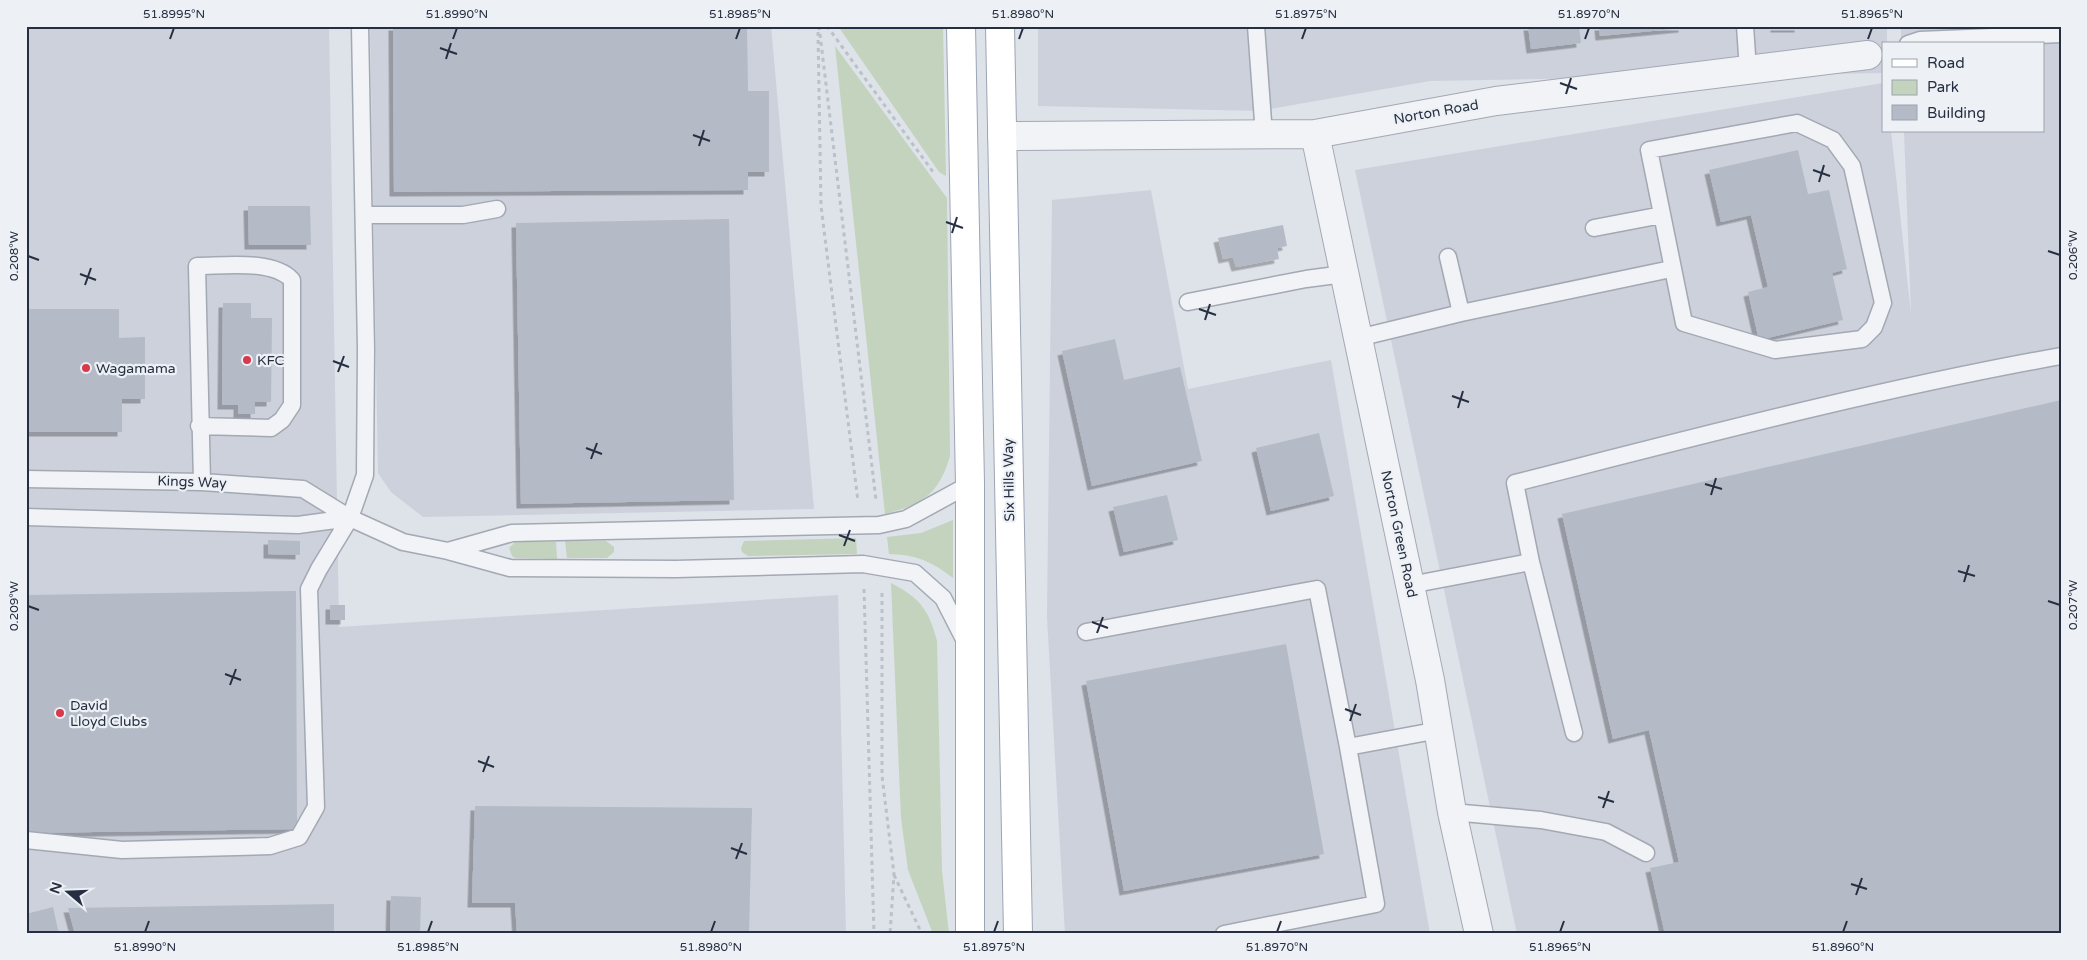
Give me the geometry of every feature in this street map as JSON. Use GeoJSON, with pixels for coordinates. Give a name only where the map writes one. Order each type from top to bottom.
{"type":"FeatureCollection","features":[{"type":"Feature","properties":{"kind":"main road"},"geometry":{"type":"LineString","coordinates":[[961,26],[970,484],[970,934]]}},
{"type":"Feature","properties":{"kind":"main road","name":"Six Hills Way"},"geometry":{"type":"LineString","coordinates":[[1000,26],[1018,934]]}},
{"type":"Feature","properties":{"kind":"street","name":"Norton Road"},"geometry":{"type":"LineString","coordinates":[[1002,136],[1315,134],[1496,102],[1876,53]]}},
{"type":"Feature","properties":{"kind":"street","name":"Norton Green Road"},"geometry":{"type":"LineString","coordinates":[[1315,134],[1410,585],[1452,812],[1479,934]]}},
{"type":"Feature","properties":{"kind":"lane"},"geometry":{"type":"LineString","coordinates":[[26,840],[122,850],[270,846],[299,837],[316,807],[309,589],[319,568],[350,518],[365,475],[364,214],[360,26]]}},
{"type":"Feature","properties":{"kind":"lane"},"geometry":{"type":"LineString","coordinates":[[1256,26],[1264,135]]}},
{"type":"Feature","properties":{"kind":"lane"},"geometry":{"type":"LineString","coordinates":[[1745,26],[1748,70]]}},
{"type":"Feature","properties":{"kind":"lane"},"geometry":{"type":"LineString","coordinates":[[1914,42],[1920,40],[2061,34]]}},
{"type":"Feature","properties":{"kind":"lane"},"geometry":{"type":"LineString","coordinates":[[1797,123],[1833,140],[1852,166],[1883,303],[1874,327],[1862,338],[1775,350],[1684,323],[1671,269],[1649,150],[1797,123]]}},
{"type":"Feature","properties":{"kind":"lane"},"geometry":{"type":"LineString","coordinates":[[364,214],[463,215],[497,209]]}},
{"type":"Feature","properties":{"kind":"lane"},"geometry":{"type":"LineString","coordinates":[[1594,228],[1662,215]]}},
{"type":"Feature","properties":{"kind":"lane"},"geometry":{"type":"LineString","coordinates":[[1448,257],[1461,313]]}},
{"type":"Feature","properties":{"kind":"lane"},"geometry":{"type":"LineString","coordinates":[[199,426],[271,428],[282,420],[292,405],[292,280],[286,273],[270,266],[197,266],[199,426],[202,482]]}},
{"type":"Feature","properties":{"kind":"lane"},"geometry":{"type":"LineString","coordinates":[[1358,338],[1461,313],[1671,269]]}},
{"type":"Feature","properties":{"kind":"lane"},"geometry":{"type":"LineString","coordinates":[[1188,302],[1306,279],[1344,274]]}},
{"type":"Feature","properties":{"kind":"lane"},"geometry":{"type":"LineString","coordinates":[[1574,733],[1531,562],[1515,483],[1790,414],[1952,376],[2061,356]]}},
{"type":"Feature","properties":{"kind":"lane","name":"Kings Way"},"geometry":{"type":"LineString","coordinates":[[26,479],[202,482],[303,489],[350,518],[403,542],[448,551],[510,568],[676,569],[863,564],[882,566],[915,573],[944,598],[970,651]]}},
{"type":"Feature","properties":{"kind":"lane"},"geometry":{"type":"LineString","coordinates":[[448,551],[512,533],[879,524],[906,519],[970,484]]}},
{"type":"Feature","properties":{"kind":"lane"},"geometry":{"type":"LineString","coordinates":[[26,517],[298,525],[350,518]]}},
{"type":"Feature","properties":{"kind":"lane"},"geometry":{"type":"LineString","coordinates":[[1410,585],[1531,562]]}},
{"type":"Feature","properties":{"kind":"lane"},"geometry":{"type":"LineString","coordinates":[[1086,632],[1317,588],[1376,904],[1224,934]]}},
{"type":"Feature","properties":{"kind":"lane"},"geometry":{"type":"LineString","coordinates":[[1348,747],[1438,730]]}},
{"type":"Feature","properties":{"kind":"lane"},"geometry":{"type":"LineString","coordinates":[[1452,812],[1541,820],[1606,832],[1646,853]]}},
{"type":"Feature","properties":{"kind":"path"},"geometry":{"type":"LineString","coordinates":[[818,26],[879,524]]}},
{"type":"Feature","properties":{"kind":"path"},"geometry":{"type":"LineString","coordinates":[[818,26],[821,206],[861,525]]}},
{"type":"Feature","properties":{"kind":"path"},"geometry":{"type":"LineString","coordinates":[[828,26],[941,184],[963,199]]}},
{"type":"Feature","properties":{"kind":"path"},"geometry":{"type":"LineString","coordinates":[[863,564],[874,934]]}},
{"type":"Feature","properties":{"kind":"path"},"geometry":{"type":"LineString","coordinates":[[882,566],[882,776],[894,874],[890,934]]}},
{"type":"Feature","properties":{"kind":"path"},"geometry":{"type":"LineString","coordinates":[[894,874],[922,934]]}},
{"type":"Feature","properties":{"kind":"shaded area"},"geometry":{"type":"Polygon","coordinates":[[[26,26],[329,26],[339,627],[838,595],[846,934],[26,934],[26,26]]]}},
{"type":"Feature","properties":{"kind":"shaded area"},"geometry":{"type":"Polygon","coordinates":[[[370,26],[771,26],[814,509],[423,517],[391,492],[378,473],[370,26]]]}},
{"type":"Feature","properties":{"kind":"shaded area"},"geometry":{"type":"Polygon","coordinates":[[[1038,26],[1887,26],[1887,42],[1882,42],[1882,73],[1430,81],[1259,111],[1038,106],[1038,26]]]}},
{"type":"Feature","properties":{"kind":"shaded area"},"geometry":{"type":"Polygon","coordinates":[[[1901,26],[2061,26],[2061,934],[1517,934],[1355,170],[1882,83],[1882,132],[1891,132],[1911,314],[1904,132],[2044,132],[2044,42],[1901,42],[1901,26]]]}},
{"type":"Feature","properties":{"kind":"shaded area"},"geometry":{"type":"Polygon","coordinates":[[[1151,190],[1188,389],[1331,360],[1430,934],[1065,934],[1047,617],[1052,200],[1151,190]]]}},
{"type":"Feature","properties":{"kind":"green space"},"geometry":{"type":"Polygon","coordinates":[[[838,26],[943,26],[946,176],[939,172],[838,26]]]}},
{"type":"Feature","properties":{"kind":"green space"},"geometry":{"type":"Polygon","coordinates":[[[835,46],[947,198],[950,456],[941,480],[928,496],[910,506],[885,514],[835,46]]]}},
{"type":"Feature","properties":{"kind":"green space"},"geometry":{"type":"Polygon","coordinates":[[[953,520],[953,578],[915,557],[889,554],[887,537],[921,533],[953,520]]]}},
{"type":"Feature","properties":{"kind":"green space"},"geometry":{"type":"Polygon","coordinates":[[[856,538],[857,554],[748,556],[742,552],[741,548],[744,541],[856,538]]]}},
{"type":"Feature","properties":{"kind":"green space"},"geometry":{"type":"Polygon","coordinates":[[[516,541],[556,542],[557,559],[515,558],[512,556],[509,548],[516,541]]]}},
{"type":"Feature","properties":{"kind":"green space"},"geometry":{"type":"Polygon","coordinates":[[[565,541],[606,541],[614,547],[614,552],[607,558],[567,558],[565,541]]]}},
{"type":"Feature","properties":{"kind":"green space"},"geometry":{"type":"Polygon","coordinates":[[[891,583],[909,594],[922,606],[931,621],[937,641],[942,871],[949,934],[933,934],[908,870],[901,818],[891,583]]]}},
{"type":"Feature","properties":{"kind":"building"},"geometry":{"type":"Polygon","coordinates":[[[393,26],[747,26],[748,91],[769,91],[769,172],[748,172],[748,190],[394,192],[393,26]]]}},
{"type":"Feature","properties":{"kind":"building"},"geometry":{"type":"Polygon","coordinates":[[[1528,26],[1579,26],[1581,43],[1531,49],[1528,26]]]}},
{"type":"Feature","properties":{"kind":"building"},"geometry":{"type":"Polygon","coordinates":[[[1599,26],[1683,26],[1683,28],[1600,36],[1599,26]]]}},
{"type":"Feature","properties":{"kind":"building"},"geometry":{"type":"Polygon","coordinates":[[[1775,26],[1799,26],[1799,28],[1775,28],[1775,26]]]}},
{"type":"Feature","properties":{"kind":"building"},"geometry":{"type":"Polygon","coordinates":[[[1798,150],[1808,194],[1829,190],[1847,269],[1832,273],[1843,320],[1759,340],[1748,292],[1768,287],[1751,215],[1721,222],[1709,170],[1798,150]]]}},
{"type":"Feature","properties":{"kind":"building"},"geometry":{"type":"Polygon","coordinates":[[[248,206],[310,206],[311,245],[249,245],[248,206]]]}},
{"type":"Feature","properties":{"kind":"building"},"geometry":{"type":"Polygon","coordinates":[[[729,219],[734,500],[521,504],[516,223],[729,219]]]}},
{"type":"Feature","properties":{"kind":"building"},"geometry":{"type":"Polygon","coordinates":[[[1283,225],[1287,246],[1277,248],[1279,259],[1236,267],[1233,257],[1223,259],[1218,238],[1283,225]]]}},
{"type":"Feature","properties":{"kind":"building","name":"KFC"},"geometry":{"type":"Polygon","coordinates":[[[223,303],[251,303],[251,318],[272,318],[271,402],[255,402],[255,414],[238,414],[238,405],[222,405],[223,303]]]}},
{"type":"Feature","properties":{"kind":"building","name":"Wagamama"},"geometry":{"type":"Polygon","coordinates":[[[28,309],[119,309],[119,338],[145,337],[145,399],[122,399],[122,432],[27,432],[28,309]]]}},
{"type":"Feature","properties":{"kind":"building"},"geometry":{"type":"Polygon","coordinates":[[[1115,339],[1124,380],[1180,367],[1202,461],[1092,486],[1062,351],[1115,339]]]}},
{"type":"Feature","properties":{"kind":"building"},"geometry":{"type":"Polygon","coordinates":[[[2061,400],[2061,934],[1665,934],[1650,868],[1679,862],[1649,730],[1613,739],[1562,514],[2061,400]]]}},
{"type":"Feature","properties":{"kind":"building"},"geometry":{"type":"Polygon","coordinates":[[[1319,433],[1334,496],[1271,511],[1256,448],[1319,433]]]}},
{"type":"Feature","properties":{"kind":"building"},"geometry":{"type":"Polygon","coordinates":[[[1167,495],[1178,540],[1124,552],[1113,507],[1167,495]]]}},
{"type":"Feature","properties":{"kind":"building"},"geometry":{"type":"Polygon","coordinates":[[[268,540],[300,541],[300,555],[268,554],[268,540]]]}},
{"type":"Feature","properties":{"kind":"building"},"geometry":{"type":"Polygon","coordinates":[[[296,591],[297,829],[26,833],[26,595],[296,591]]]}},
{"type":"Feature","properties":{"kind":"building"},"geometry":{"type":"Polygon","coordinates":[[[330,605],[345,605],[345,620],[330,620],[330,605]]]}},
{"type":"Feature","properties":{"kind":"building"},"geometry":{"type":"Polygon","coordinates":[[[1286,644],[1324,854],[1124,891],[1086,681],[1286,644]]]}},
{"type":"Feature","properties":{"kind":"building"},"geometry":{"type":"Polygon","coordinates":[[[475,806],[752,808],[749,934],[517,934],[515,903],[472,903],[475,806]]]}},
{"type":"Feature","properties":{"kind":"building"},"geometry":{"type":"Polygon","coordinates":[[[391,896],[421,897],[420,934],[390,934],[391,896]]]}},
{"type":"Feature","properties":{"kind":"building"},"geometry":{"type":"Polygon","coordinates":[[[334,904],[334,932],[263,934],[75,934],[68,908],[334,904]]]}},
{"type":"Feature","properties":{"kind":"building"},"geometry":{"type":"Polygon","coordinates":[[[53,907],[59,934],[26,934],[26,914],[53,907]]]}},
{"type":"Feature","properties":{"kind":"place","name":"KFC"},"geometry":{"type":"Point","coordinates":[247,360]}},
{"type":"Feature","properties":{"kind":"place","name":"Wagamama"},"geometry":{"type":"Point","coordinates":[86,368]}},
{"type":"Feature","properties":{"kind":"place","name":"David Lloyd Clubs"},"geometry":{"type":"Point","coordinates":[60,713]}}]}
